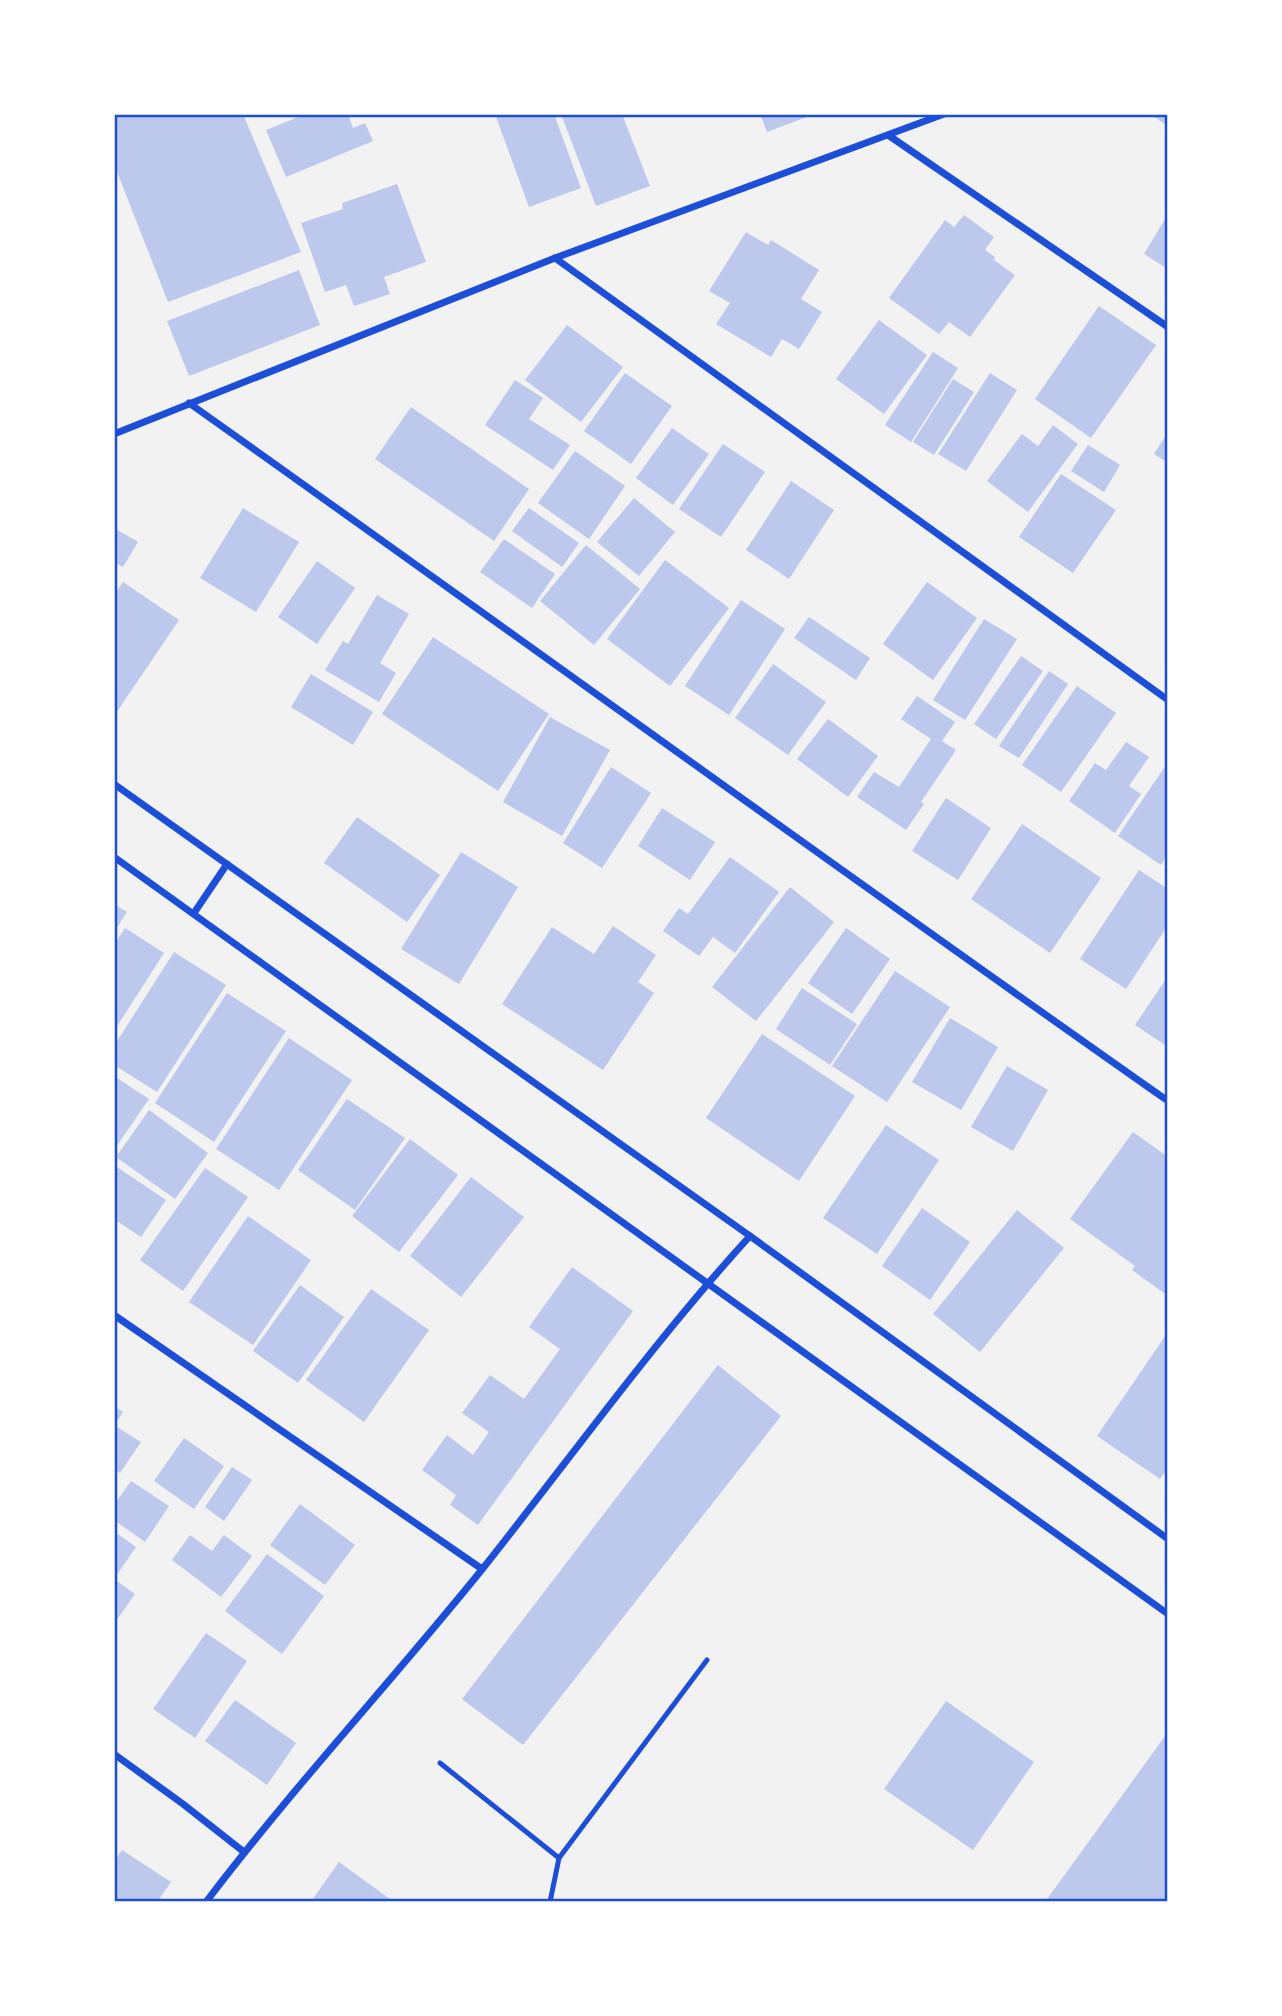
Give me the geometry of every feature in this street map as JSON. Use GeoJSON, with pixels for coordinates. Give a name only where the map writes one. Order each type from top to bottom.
{"type":"FeatureCollection","features":[{"type":"Feature","properties":{"kind":"street"},"geometry":{"type":"LineString","coordinates":[[114,434],[555,258],[944,114]]}},
{"type":"Feature","properties":{"kind":"street"},"geometry":{"type":"LineString","coordinates":[[888,135],[1168,327]]}},
{"type":"Feature","properties":{"kind":"street"},"geometry":{"type":"LineString","coordinates":[[555,258],[1168,700]]}},
{"type":"Feature","properties":{"kind":"street"},"geometry":{"type":"LineString","coordinates":[[188,403],[578,679],[969,962],[1168,1101]]}},
{"type":"Feature","properties":{"kind":"street"},"geometry":{"type":"LineString","coordinates":[[114,784],[750,1236],[1168,1539]]}},
{"type":"Feature","properties":{"kind":"street"},"geometry":{"type":"LineString","coordinates":[[114,857],[1168,1614]]}},
{"type":"Feature","properties":{"kind":"street"},"geometry":{"type":"LineString","coordinates":[[194,913],[227,864]]}},
{"type":"Feature","properties":{"kind":"street"},"geometry":{"type":"LineString","coordinates":[[206,1902],[244,1852],[482,1569],[708,1282],[750,1236]]}},
{"type":"Feature","properties":{"kind":"street"},"geometry":{"type":"LineString","coordinates":[[114,1315],[482,1569]]}},
{"type":"Feature","properties":{"kind":"street"},"geometry":{"type":"LineString","coordinates":[[114,1754],[244,1852]]}},
{"type":"Feature","properties":{"kind":"lane"},"geometry":{"type":"LineString","coordinates":[[550,1902],[559,1858],[707,1660]]}},
{"type":"Feature","properties":{"kind":"lane"},"geometry":{"type":"LineString","coordinates":[[440,1763],[559,1858]]}},
{"type":"Feature","properties":{"kind":"building"},"geometry":{"type":"Polygon","coordinates":[[[114,114],[243,114],[301,252],[168,302],[114,164],[114,114]]]}},
{"type":"Feature","properties":{"kind":"building"},"geometry":{"type":"Polygon","coordinates":[[[306,114],[348,114],[353,128],[365,123],[373,141],[286,177],[266,130],[306,114]]]}},
{"type":"Feature","properties":{"kind":"building"},"geometry":{"type":"Polygon","coordinates":[[[495,114],[554,114],[581,188],[529,207],[495,114]]]}},
{"type":"Feature","properties":{"kind":"building"},"geometry":{"type":"Polygon","coordinates":[[[561,114],[622,114],[650,186],[596,206],[561,114]]]}},
{"type":"Feature","properties":{"kind":"building"},"geometry":{"type":"Polygon","coordinates":[[[760,114],[815,114],[767,132],[760,114]]]}},
{"type":"Feature","properties":{"kind":"building"},"geometry":{"type":"Polygon","coordinates":[[[1150,114],[1168,114],[1168,126],[1150,114]]]}},
{"type":"Feature","properties":{"kind":"building"},"geometry":{"type":"Polygon","coordinates":[[[397,184],[426,262],[384,277],[390,294],[354,306],[346,285],[325,292],[301,223],[343,209],[342,203],[397,184]]]}},
{"type":"Feature","properties":{"kind":"building"},"geometry":{"type":"Polygon","coordinates":[[[1168,214],[1168,269],[1144,254],[1168,214]]]}},
{"type":"Feature","properties":{"kind":"building"},"geometry":{"type":"Polygon","coordinates":[[[964,215],[994,237],[985,250],[1015,275],[970,337],[949,322],[939,334],[889,298],[945,220],[954,227],[964,215]]]}},
{"type":"Feature","properties":{"kind":"building"},"geometry":{"type":"Polygon","coordinates":[[[746,232],[768,245],[771,240],[819,270],[801,299],[822,312],[799,349],[782,339],[771,357],[716,324],[730,303],[709,291],[746,232]]]}},
{"type":"Feature","properties":{"kind":"building"},"geometry":{"type":"Polygon","coordinates":[[[299,270],[320,325],[189,376],[167,321],[299,270]]]}},
{"type":"Feature","properties":{"kind":"building"},"geometry":{"type":"Polygon","coordinates":[[[1099,306],[1156,345],[1091,438],[1035,399],[1099,306]]]}},
{"type":"Feature","properties":{"kind":"building"},"geometry":{"type":"Polygon","coordinates":[[[879,320],[927,355],[884,414],[836,379],[879,320]]]}},
{"type":"Feature","properties":{"kind":"building"},"geometry":{"type":"Polygon","coordinates":[[[567,325],[623,367],[581,422],[525,380],[567,325]]]}},
{"type":"Feature","properties":{"kind":"building"},"geometry":{"type":"Polygon","coordinates":[[[933,352],[958,368],[911,442],[885,425],[933,352]]]}},
{"type":"Feature","properties":{"kind":"building"},"geometry":{"type":"Polygon","coordinates":[[[625,373],[672,406],[631,464],[584,431],[625,373]]]}},
{"type":"Feature","properties":{"kind":"building"},"geometry":{"type":"Polygon","coordinates":[[[990,373],[1017,390],[966,471],[938,454],[990,373]]]}},
{"type":"Feature","properties":{"kind":"building"},"geometry":{"type":"Polygon","coordinates":[[[953,379],[974,392],[934,455],[913,442],[953,379]]]}},
{"type":"Feature","properties":{"kind":"building"},"geometry":{"type":"Polygon","coordinates":[[[515,380],[543,398],[529,419],[570,445],[553,470],[485,425],[515,380]]]}},
{"type":"Feature","properties":{"kind":"building"},"geometry":{"type":"Polygon","coordinates":[[[411,407],[529,489],[494,541],[375,459],[411,407]]]}},
{"type":"Feature","properties":{"kind":"building"},"geometry":{"type":"Polygon","coordinates":[[[1053,425],[1078,444],[1028,512],[987,481],[1022,434],[1038,446],[1053,425]]]}},
{"type":"Feature","properties":{"kind":"building"},"geometry":{"type":"Polygon","coordinates":[[[672,428],[709,454],[673,505],[636,478],[672,428]]]}},
{"type":"Feature","properties":{"kind":"building"},"geometry":{"type":"Polygon","coordinates":[[[1168,432],[1168,463],[1154,454],[1168,432]]]}},
{"type":"Feature","properties":{"kind":"building"},"geometry":{"type":"Polygon","coordinates":[[[723,444],[765,472],[721,537],[679,509],[723,444]]]}},
{"type":"Feature","properties":{"kind":"building"},"geometry":{"type":"Polygon","coordinates":[[[1088,445],[1120,465],[1104,492],[1071,471],[1088,445]]]}},
{"type":"Feature","properties":{"kind":"building"},"geometry":{"type":"Polygon","coordinates":[[[575,451],[625,486],[589,539],[538,503],[575,451]]]}},
{"type":"Feature","properties":{"kind":"building"},"geometry":{"type":"Polygon","coordinates":[[[1061,474],[1116,510],[1073,573],[1019,537],[1061,474]]]}},
{"type":"Feature","properties":{"kind":"building"},"geometry":{"type":"Polygon","coordinates":[[[791,481],[834,510],[789,579],[746,550],[791,481]]]}},
{"type":"Feature","properties":{"kind":"building"},"geometry":{"type":"Polygon","coordinates":[[[634,498],[675,532],[639,576],[597,542],[634,498]]]}},
{"type":"Feature","properties":{"kind":"building"},"geometry":{"type":"Polygon","coordinates":[[[243,508],[299,542],[256,612],[200,578],[243,508]]]}},
{"type":"Feature","properties":{"kind":"building"},"geometry":{"type":"Polygon","coordinates":[[[529,508],[579,543],[562,567],[512,531],[529,508]]]}},
{"type":"Feature","properties":{"kind":"building"},"geometry":{"type":"Polygon","coordinates":[[[114,528],[138,542],[123,567],[114,562],[114,528]]]}},
{"type":"Feature","properties":{"kind":"building"},"geometry":{"type":"Polygon","coordinates":[[[504,539],[555,574],[532,608],[480,572],[504,539]]]}},
{"type":"Feature","properties":{"kind":"building"},"geometry":{"type":"Polygon","coordinates":[[[586,545],[640,589],[594,645],[540,601],[586,545]]]}},
{"type":"Feature","properties":{"kind":"building"},"geometry":{"type":"Polygon","coordinates":[[[665,560],[729,608],[670,686],[607,639],[665,560]]]}},
{"type":"Feature","properties":{"kind":"building"},"geometry":{"type":"Polygon","coordinates":[[[317,561],[355,588],[317,644],[278,617],[317,561]]]}},
{"type":"Feature","properties":{"kind":"building"},"geometry":{"type":"Polygon","coordinates":[[[123,582],[179,620],[114,716],[114,596],[123,582]]]}},
{"type":"Feature","properties":{"kind":"building"},"geometry":{"type":"Polygon","coordinates":[[[927,582],[977,618],[933,680],[883,644],[927,582]]]}},
{"type":"Feature","properties":{"kind":"building"},"geometry":{"type":"Polygon","coordinates":[[[377,595],[409,614],[380,663],[396,673],[379,702],[325,670],[343,641],[348,644],[377,595]]]}},
{"type":"Feature","properties":{"kind":"building"},"geometry":{"type":"Polygon","coordinates":[[[741,600],[785,629],[729,715],[685,686],[741,600]]]}},
{"type":"Feature","properties":{"kind":"building"},"geometry":{"type":"Polygon","coordinates":[[[809,617],[870,658],[856,680],[794,638],[809,617]]]}},
{"type":"Feature","properties":{"kind":"building"},"geometry":{"type":"Polygon","coordinates":[[[984,619],[1017,639],[965,720],[933,700],[984,619]]]}},
{"type":"Feature","properties":{"kind":"building"},"geometry":{"type":"Polygon","coordinates":[[[433,637],[549,714],[498,791],[382,714],[433,637]]]}},
{"type":"Feature","properties":{"kind":"building"},"geometry":{"type":"Polygon","coordinates":[[[1021,656],[1043,671],[996,739],[974,724],[1021,656]]]}},
{"type":"Feature","properties":{"kind":"building"},"geometry":{"type":"Polygon","coordinates":[[[773,664],[826,702],[788,755],[735,718],[773,664]]]}},
{"type":"Feature","properties":{"kind":"building"},"geometry":{"type":"Polygon","coordinates":[[[1049,671],[1068,684],[1019,758],[999,746],[1049,671]]]}},
{"type":"Feature","properties":{"kind":"building"},"geometry":{"type":"Polygon","coordinates":[[[311,674],[373,712],[353,745],[291,707],[311,674]]]}},
{"type":"Feature","properties":{"kind":"building"},"geometry":{"type":"Polygon","coordinates":[[[1077,686],[1116,713],[1061,792],[1022,765],[1077,686]]]}},
{"type":"Feature","properties":{"kind":"building"},"geometry":{"type":"Polygon","coordinates":[[[917,696],[955,722],[942,741],[956,750],[921,802],[924,804],[906,830],[857,797],[874,772],[899,787],[931,739],[901,719],[917,696]]]}},
{"type":"Feature","properties":{"kind":"building"},"geometry":{"type":"Polygon","coordinates":[[[550,717],[610,750],[562,836],[503,802],[550,717]]]}},
{"type":"Feature","properties":{"kind":"building"},"geometry":{"type":"Polygon","coordinates":[[[828,719],[878,756],[848,797],[797,759],[828,719]]]}},
{"type":"Feature","properties":{"kind":"building"},"geometry":{"type":"Polygon","coordinates":[[[1126,742],[1149,757],[1129,786],[1141,794],[1115,833],[1069,801],[1095,763],[1106,770],[1126,742]]]}},
{"type":"Feature","properties":{"kind":"building"},"geometry":{"type":"Polygon","coordinates":[[[1168,762],[1168,853],[1161,865],[1118,836],[1168,762]]]}},
{"type":"Feature","properties":{"kind":"building"},"geometry":{"type":"Polygon","coordinates":[[[611,767],[651,793],[602,868],[563,843],[611,767]]]}},
{"type":"Feature","properties":{"kind":"building"},"geometry":{"type":"Polygon","coordinates":[[[946,798],[991,828],[958,880],[912,851],[946,798]]]}},
{"type":"Feature","properties":{"kind":"building"},"geometry":{"type":"Polygon","coordinates":[[[662,808],[715,842],[690,880],[638,846],[662,808]]]}},
{"type":"Feature","properties":{"kind":"building"},"geometry":{"type":"Polygon","coordinates":[[[357,817],[440,875],[407,922],[324,863],[357,817]]]}},
{"type":"Feature","properties":{"kind":"building"},"geometry":{"type":"Polygon","coordinates":[[[1022,824],[1101,878],[1050,953],[971,899],[1022,824]]]}},
{"type":"Feature","properties":{"kind":"building"},"geometry":{"type":"Polygon","coordinates":[[[461,852],[518,887],[459,984],[401,949],[461,852]]]}},
{"type":"Feature","properties":{"kind":"building"},"geometry":{"type":"Polygon","coordinates":[[[730,857],[779,892],[735,953],[713,937],[699,956],[663,931],[679,908],[688,914],[730,857]]]}},
{"type":"Feature","properties":{"kind":"building"},"geometry":{"type":"Polygon","coordinates":[[[1139,870],[1168,889],[1168,925],[1126,989],[1080,959],[1139,870]]]}},
{"type":"Feature","properties":{"kind":"building"},"geometry":{"type":"Polygon","coordinates":[[[790,887],[834,922],[756,1021],[712,987],[790,887]]]}},
{"type":"Feature","properties":{"kind":"building"},"geometry":{"type":"Polygon","coordinates":[[[114,904],[127,912],[114,932],[114,904]]]}},
{"type":"Feature","properties":{"kind":"building"},"geometry":{"type":"Polygon","coordinates":[[[613,926],[656,955],[638,982],[654,993],[603,1070],[502,1004],[552,927],[594,954],[613,926]]]}},
{"type":"Feature","properties":{"kind":"building"},"geometry":{"type":"Polygon","coordinates":[[[125,928],[164,953],[114,1031],[114,945],[125,928]]]}},
{"type":"Feature","properties":{"kind":"building"},"geometry":{"type":"Polygon","coordinates":[[[846,928],[890,959],[852,1014],[808,983],[846,928]]]}},
{"type":"Feature","properties":{"kind":"building"},"geometry":{"type":"Polygon","coordinates":[[[174,952],[226,985],[157,1092],[114,1065],[114,1046],[174,952]]]}},
{"type":"Feature","properties":{"kind":"building"},"geometry":{"type":"Polygon","coordinates":[[[895,971],[950,1007],[887,1102],[832,1066],[895,971]]]}},
{"type":"Feature","properties":{"kind":"building"},"geometry":{"type":"Polygon","coordinates":[[[1168,976],[1168,1047],[1135,1025],[1168,976]]]}},
{"type":"Feature","properties":{"kind":"building"},"geometry":{"type":"Polygon","coordinates":[[[802,988],[857,1024],[830,1065],[776,1029],[802,988]]]}},
{"type":"Feature","properties":{"kind":"building"},"geometry":{"type":"Polygon","coordinates":[[[227,993],[286,1031],[214,1142],[155,1103],[227,993]]]}},
{"type":"Feature","properties":{"kind":"building"},"geometry":{"type":"Polygon","coordinates":[[[950,1018],[998,1047],[961,1110],[912,1082],[950,1018]]]}},
{"type":"Feature","properties":{"kind":"building"},"geometry":{"type":"Polygon","coordinates":[[[762,1034],[855,1096],[799,1181],[706,1118],[762,1034]]]}},
{"type":"Feature","properties":{"kind":"building"},"geometry":{"type":"Polygon","coordinates":[[[289,1038],[352,1080],[279,1190],[216,1149],[289,1038]]]}},
{"type":"Feature","properties":{"kind":"building"},"geometry":{"type":"Polygon","coordinates":[[[1007,1066],[1048,1090],[1013,1151],[971,1127],[1007,1066]]]}},
{"type":"Feature","properties":{"kind":"building"},"geometry":{"type":"Polygon","coordinates":[[[114,1076],[149,1099],[114,1150],[114,1076]]]}},
{"type":"Feature","properties":{"kind":"building"},"geometry":{"type":"Polygon","coordinates":[[[347,1099],[405,1138],[355,1210],[298,1170],[347,1099]]]}},
{"type":"Feature","properties":{"kind":"building"},"geometry":{"type":"Polygon","coordinates":[[[149,1110],[208,1153],[175,1199],[116,1157],[149,1110]]]}},
{"type":"Feature","properties":{"kind":"building"},"geometry":{"type":"Polygon","coordinates":[[[886,1125],[939,1160],[877,1254],[823,1218],[886,1125]]]}},
{"type":"Feature","properties":{"kind":"building"},"geometry":{"type":"Polygon","coordinates":[[[1133,1132],[1168,1157],[1168,1296],[1132,1270],[1135,1266],[1070,1219],[1133,1132]]]}},
{"type":"Feature","properties":{"kind":"building"},"geometry":{"type":"Polygon","coordinates":[[[410,1139],[458,1175],[399,1252],[352,1216],[410,1139]]]}},
{"type":"Feature","properties":{"kind":"building"},"geometry":{"type":"Polygon","coordinates":[[[114,1165],[166,1200],[141,1237],[114,1219],[114,1165]]]}},
{"type":"Feature","properties":{"kind":"building"},"geometry":{"type":"Polygon","coordinates":[[[205,1168],[248,1197],[183,1291],[140,1260],[205,1168]]]}},
{"type":"Feature","properties":{"kind":"building"},"geometry":{"type":"Polygon","coordinates":[[[471,1177],[524,1217],[461,1297],[410,1256],[471,1177]]]}},
{"type":"Feature","properties":{"kind":"building"},"geometry":{"type":"Polygon","coordinates":[[[922,1208],[970,1242],[930,1300],[882,1266],[922,1208]]]}},
{"type":"Feature","properties":{"kind":"building"},"geometry":{"type":"Polygon","coordinates":[[[1017,1210],[1064,1248],[980,1352],[933,1314],[1017,1210]]]}},
{"type":"Feature","properties":{"kind":"building"},"geometry":{"type":"Polygon","coordinates":[[[248,1216],[311,1260],[253,1345],[189,1302],[248,1216]]]}},
{"type":"Feature","properties":{"kind":"building"},"geometry":{"type":"Polygon","coordinates":[[[572,1267],[633,1311],[478,1525],[450,1505],[456,1495],[422,1470],[447,1435],[473,1455],[489,1432],[462,1413],[490,1375],[524,1399],[560,1349],[529,1327],[572,1267]]]}},
{"type":"Feature","properties":{"kind":"building"},"geometry":{"type":"Polygon","coordinates":[[[300,1285],[344,1317],[298,1383],[253,1351],[300,1285]]]}},
{"type":"Feature","properties":{"kind":"building"},"geometry":{"type":"Polygon","coordinates":[[[371,1289],[429,1330],[364,1422],[306,1380],[371,1289]]]}},
{"type":"Feature","properties":{"kind":"building"},"geometry":{"type":"Polygon","coordinates":[[[1168,1332],[1168,1468],[1160,1479],[1097,1436],[1168,1332]]]}},
{"type":"Feature","properties":{"kind":"building"},"geometry":{"type":"Polygon","coordinates":[[[718,1365],[781,1416],[523,1745],[462,1699],[718,1365]]]}},
{"type":"Feature","properties":{"kind":"building"},"geometry":{"type":"Polygon","coordinates":[[[114,1406],[123,1412],[114,1426],[114,1406]]]}},
{"type":"Feature","properties":{"kind":"building"},"geometry":{"type":"Polygon","coordinates":[[[117,1427],[141,1442],[120,1473],[114,1469],[114,1432],[117,1427]]]}},
{"type":"Feature","properties":{"kind":"building"},"geometry":{"type":"Polygon","coordinates":[[[184,1438],[224,1466],[194,1509],[154,1481],[184,1438]]]}},
{"type":"Feature","properties":{"kind":"building"},"geometry":{"type":"Polygon","coordinates":[[[232,1467],[252,1480],[224,1521],[205,1507],[232,1467]]]}},
{"type":"Feature","properties":{"kind":"building"},"geometry":{"type":"Polygon","coordinates":[[[131,1481],[169,1506],[145,1542],[114,1520],[114,1505],[131,1481]]]}},
{"type":"Feature","properties":{"kind":"building"},"geometry":{"type":"Polygon","coordinates":[[[300,1504],[355,1545],[325,1585],[270,1545],[300,1504]]]}},
{"type":"Feature","properties":{"kind":"building"},"geometry":{"type":"Polygon","coordinates":[[[115,1532],[136,1547],[114,1579],[114,1534],[115,1532]]]}},
{"type":"Feature","properties":{"kind":"building"},"geometry":{"type":"Polygon","coordinates":[[[190,1535],[212,1551],[224,1535],[252,1556],[221,1597],[172,1560],[190,1535]]]}},
{"type":"Feature","properties":{"kind":"building"},"geometry":{"type":"Polygon","coordinates":[[[267,1554],[324,1596],[282,1654],[225,1611],[267,1554]]]}},
{"type":"Feature","properties":{"kind":"building"},"geometry":{"type":"Polygon","coordinates":[[[114,1579],[135,1594],[114,1624],[114,1579]]]}},
{"type":"Feature","properties":{"kind":"building"},"geometry":{"type":"Polygon","coordinates":[[[206,1633],[247,1661],[195,1738],[153,1709],[206,1633]]]}},
{"type":"Feature","properties":{"kind":"building"},"geometry":{"type":"Polygon","coordinates":[[[235,1700],[296,1743],[267,1785],[205,1741],[235,1700]]]}},
{"type":"Feature","properties":{"kind":"building"},"geometry":{"type":"Polygon","coordinates":[[[946,1701],[1034,1762],[973,1850],[884,1789],[946,1701]]]}},
{"type":"Feature","properties":{"kind":"building"},"geometry":{"type":"Polygon","coordinates":[[[1168,1732],[1168,1902],[1045,1902],[1168,1732]]]}},
{"type":"Feature","properties":{"kind":"building"},"geometry":{"type":"Polygon","coordinates":[[[122,1850],[171,1882],[157,1902],[114,1902],[114,1862],[122,1850]]]}},
{"type":"Feature","properties":{"kind":"building"},"geometry":{"type":"Polygon","coordinates":[[[339,1862],[394,1902],[312,1900],[339,1862]]]}}]}
